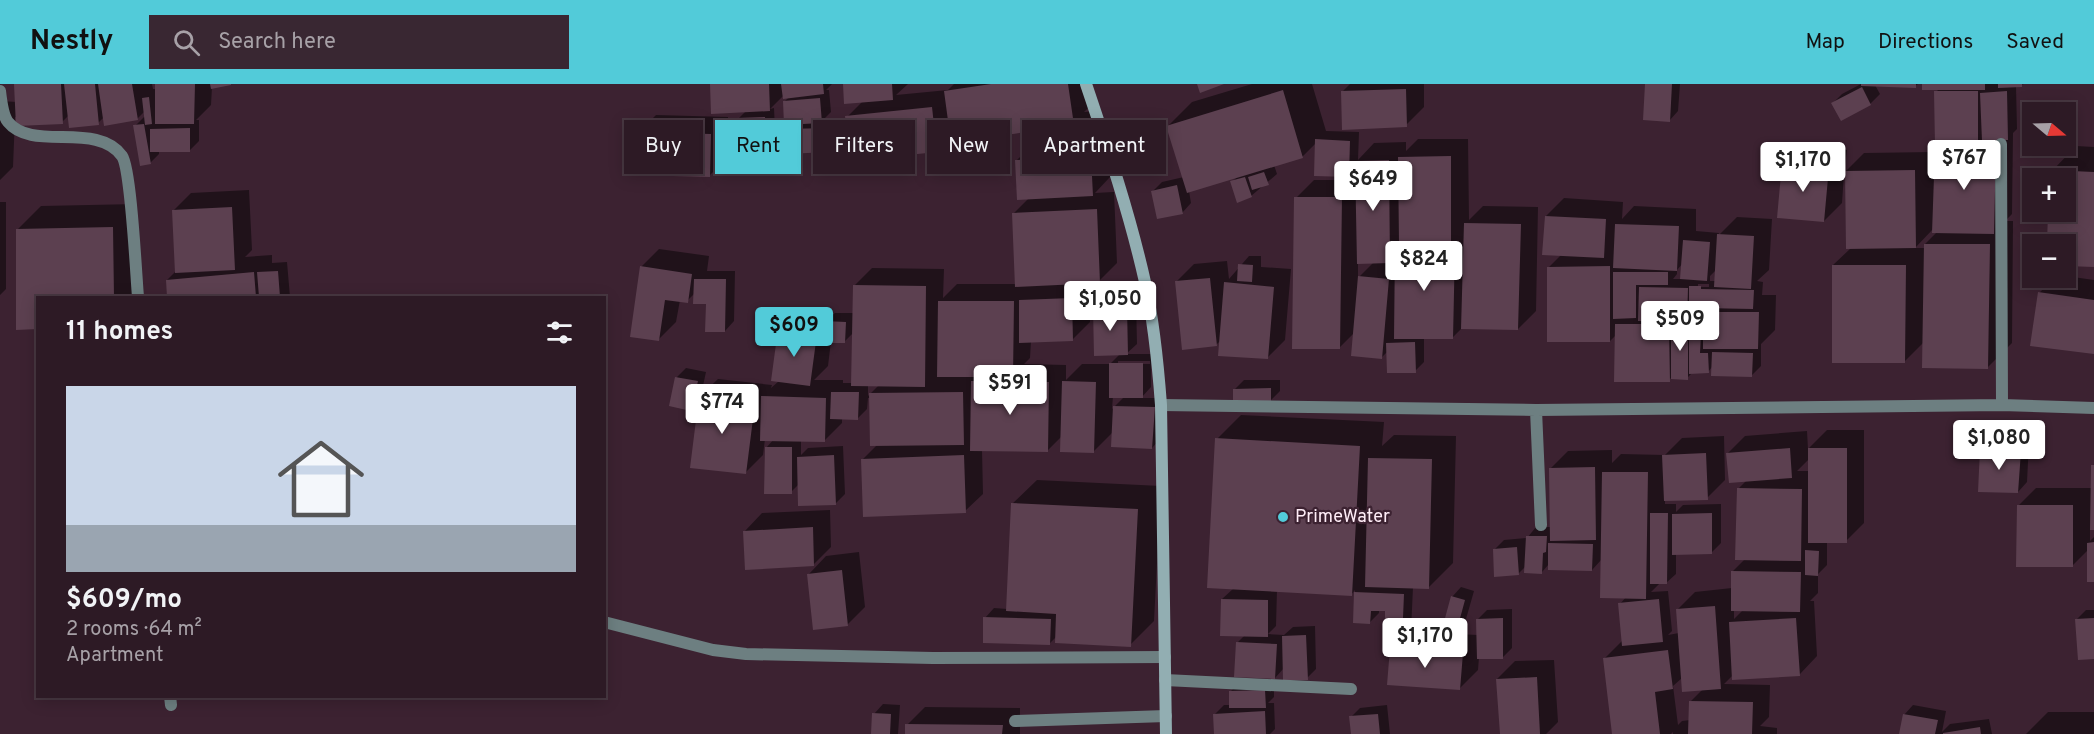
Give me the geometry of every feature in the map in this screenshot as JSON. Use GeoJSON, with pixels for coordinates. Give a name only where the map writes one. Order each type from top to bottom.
{"type":"FeatureCollection","features":[{"type":"Feature","properties":{"kind":"street"},"geometry":{"type":"LineString","coordinates":[[1086,84],[1119,184],[1146,285],[1157,355],[1161,405],[1166,734]]}},
{"type":"Feature","properties":{"kind":"street"},"geometry":{"type":"LineString","coordinates":[[0,91],[7,121],[22,134],[91,139],[108,143],[123,157],[129,194],[138,296]]}},
{"type":"Feature","properties":{"kind":"street"},"geometry":{"type":"LineString","coordinates":[[2001,144],[2002,405]]}},
{"type":"Feature","properties":{"kind":"street"},"geometry":{"type":"LineString","coordinates":[[1161,405],[1536,410],[2002,405],[2094,408]]}},
{"type":"Feature","properties":{"kind":"street"},"geometry":{"type":"LineString","coordinates":[[1536,410],[1541,525]]}},
{"type":"Feature","properties":{"kind":"street"},"geometry":{"type":"LineString","coordinates":[[606,623],[713,650],[746,654],[933,658],[1165,657]]}},
{"type":"Feature","properties":{"kind":"street"},"geometry":{"type":"LineString","coordinates":[[1165,680],[1351,689]]}},
{"type":"Feature","properties":{"kind":"street"},"geometry":{"type":"LineString","coordinates":[[1016,721],[1166,716]]}},
{"type":"Feature","properties":{"kind":"building"},"geometry":{"type":"Polygon","coordinates":[[[14,84],[61,84],[63,124],[16,126],[14,84]]]}},
{"type":"Feature","properties":{"kind":"building"},"geometry":{"type":"Polygon","coordinates":[[[64,84],[95,84],[99,125],[69,128],[64,84]]]}},
{"type":"Feature","properties":{"kind":"building"},"geometry":{"type":"Polygon","coordinates":[[[98,84],[132,84],[138,120],[104,126],[98,84]]]}},
{"type":"Feature","properties":{"kind":"building"},"geometry":{"type":"Polygon","coordinates":[[[155,84],[195,84],[194,124],[155,124],[155,84]]]}},
{"type":"Feature","properties":{"kind":"building"},"geometry":{"type":"Polygon","coordinates":[[[210,84],[231,84],[231,85],[211,89],[210,84]]]}},
{"type":"Feature","properties":{"kind":"building"},"geometry":{"type":"Polygon","coordinates":[[[710,84],[769,84],[770,111],[711,114],[710,84]]]}},
{"type":"Feature","properties":{"kind":"building"},"geometry":{"type":"Polygon","coordinates":[[[781,84],[823,84],[824,94],[783,99],[781,84]]]}},
{"type":"Feature","properties":{"kind":"building"},"geometry":{"type":"Polygon","coordinates":[[[843,84],[892,84],[893,100],[844,104],[843,84]]]}},
{"type":"Feature","properties":{"kind":"building"},"geometry":{"type":"Polygon","coordinates":[[[991,84],[1068,84],[1073,120],[1022,120],[1022,133],[1010,134],[1010,120],[948,120],[944,91],[991,84]]]}},
{"type":"Feature","properties":{"kind":"building"},"geometry":{"type":"Polygon","coordinates":[[[1197,84],[1224,84],[1200,93],[1197,84]]]}},
{"type":"Feature","properties":{"kind":"building"},"geometry":{"type":"Polygon","coordinates":[[[1645,84],[1672,84],[1670,122],[1643,120],[1645,84]]]}},
{"type":"Feature","properties":{"kind":"building"},"geometry":{"type":"Polygon","coordinates":[[[1861,84],[1916,84],[1916,88],[1861,86],[1861,84]]]}},
{"type":"Feature","properties":{"kind":"building"},"geometry":{"type":"Polygon","coordinates":[[[1922,84],[1985,84],[1985,90],[1922,90],[1922,84]]]}},
{"type":"Feature","properties":{"kind":"building"},"geometry":{"type":"Polygon","coordinates":[[[1998,84],[2022,84],[2022,87],[1998,88],[1998,84]]]}},
{"type":"Feature","properties":{"kind":"building"},"geometry":{"type":"Polygon","coordinates":[[[1862,87],[1871,105],[1841,121],[1831,103],[1862,87]]]}},
{"type":"Feature","properties":{"kind":"building"},"geometry":{"type":"Polygon","coordinates":[[[1406,89],[1407,127],[1342,130],[1341,91],[1406,89]]]}},
{"type":"Feature","properties":{"kind":"building"},"geometry":{"type":"Polygon","coordinates":[[[1283,90],[1303,158],[1187,193],[1166,126],[1283,90]]]}},
{"type":"Feature","properties":{"kind":"building"},"geometry":{"type":"Polygon","coordinates":[[[1934,91],[1978,91],[1978,146],[1935,146],[1934,91]]]}},
{"type":"Feature","properties":{"kind":"building"},"geometry":{"type":"Polygon","coordinates":[[[2007,91],[2008,140],[1982,141],[1980,93],[2007,91]]]}},
{"type":"Feature","properties":{"kind":"building"},"geometry":{"type":"Polygon","coordinates":[[[149,97],[152,124],[145,125],[142,98],[149,97]]]}},
{"type":"Feature","properties":{"kind":"building"},"geometry":{"type":"Polygon","coordinates":[[[820,98],[822,120],[801,124],[801,120],[784,120],[783,101],[820,98]]]}},
{"type":"Feature","properties":{"kind":"building"},"geometry":{"type":"Polygon","coordinates":[[[932,107],[933,120],[927,120],[927,153],[915,154],[915,120],[845,120],[845,116],[932,107]]]}},
{"type":"Feature","properties":{"kind":"building"},"geometry":{"type":"Polygon","coordinates":[[[765,117],[765,120],[736,120],[736,118],[765,117]]]}},
{"type":"Feature","properties":{"kind":"building"},"geometry":{"type":"Polygon","coordinates":[[[144,124],[151,164],[140,166],[133,125],[144,124]]]}},
{"type":"Feature","properties":{"kind":"building"},"geometry":{"type":"Polygon","coordinates":[[[190,128],[190,152],[150,152],[150,129],[190,128]]]}},
{"type":"Feature","properties":{"kind":"building"},"geometry":{"type":"Polygon","coordinates":[[[813,128],[813,153],[801,153],[801,129],[813,128]]]}},
{"type":"Feature","properties":{"kind":"building"},"geometry":{"type":"Polygon","coordinates":[[[703,134],[711,134],[710,177],[635,175],[703,174],[703,134]]]}},
{"type":"Feature","properties":{"kind":"building"},"geometry":{"type":"Polygon","coordinates":[[[1315,139],[1350,141],[1349,177],[1314,176],[1315,139]]]}},
{"type":"Feature","properties":{"kind":"building"},"geometry":{"type":"Polygon","coordinates":[[[1935,148],[1996,149],[1994,234],[1932,233],[1935,148]]]}},
{"type":"Feature","properties":{"kind":"building"},"geometry":{"type":"Polygon","coordinates":[[[1451,156],[1451,244],[1399,244],[1398,157],[1451,156]]]}},
{"type":"Feature","properties":{"kind":"building"},"geometry":{"type":"Polygon","coordinates":[[[1015,160],[1022,160],[1022,174],[1092,174],[1093,196],[1017,200],[1015,160]]]}},
{"type":"Feature","properties":{"kind":"building"},"geometry":{"type":"Polygon","coordinates":[[[1389,160],[1390,263],[1357,264],[1355,161],[1389,160]]]}},
{"type":"Feature","properties":{"kind":"building"},"geometry":{"type":"Polygon","coordinates":[[[1782,163],[1829,167],[1824,222],[1777,218],[1782,163]]]}},
{"type":"Feature","properties":{"kind":"building"},"geometry":{"type":"Polygon","coordinates":[[[1915,170],[1916,248],[1846,249],[1845,171],[1915,170]]]}},
{"type":"Feature","properties":{"kind":"building"},"geometry":{"type":"Polygon","coordinates":[[[2076,171],[2094,172],[2094,267],[2076,266],[2076,234],[2047,234],[2048,222],[2076,222],[2076,171]]]}},
{"type":"Feature","properties":{"kind":"building"},"geometry":{"type":"Polygon","coordinates":[[[1264,172],[1269,185],[1252,190],[1248,177],[1264,172]]]}},
{"type":"Feature","properties":{"kind":"building"},"geometry":{"type":"Polygon","coordinates":[[[1245,177],[1252,197],[1237,203],[1230,181],[1245,177]]]}},
{"type":"Feature","properties":{"kind":"building"},"geometry":{"type":"Polygon","coordinates":[[[1177,185],[1183,214],[1157,219],[1151,191],[1177,185]]]}},
{"type":"Feature","properties":{"kind":"building"},"geometry":{"type":"Polygon","coordinates":[[[1294,197],[1342,197],[1340,349],[1292,349],[1294,197]]]}},
{"type":"Feature","properties":{"kind":"building"},"geometry":{"type":"Polygon","coordinates":[[[232,207],[235,270],[175,273],[172,210],[232,207]]]}},
{"type":"Feature","properties":{"kind":"building"},"geometry":{"type":"Polygon","coordinates":[[[1097,209],[1100,283],[1015,287],[1012,213],[1097,209]]]}},
{"type":"Feature","properties":{"kind":"building"},"geometry":{"type":"Polygon","coordinates":[[[1545,216],[1606,219],[1604,258],[1542,255],[1545,216]]]}},
{"type":"Feature","properties":{"kind":"building"},"geometry":{"type":"Polygon","coordinates":[[[1464,223],[1521,224],[1518,330],[1461,329],[1464,223]]]}},
{"type":"Feature","properties":{"kind":"building"},"geometry":{"type":"Polygon","coordinates":[[[1615,224],[1679,226],[1677,271],[1613,268],[1615,224]]]}},
{"type":"Feature","properties":{"kind":"building"},"geometry":{"type":"Polygon","coordinates":[[[113,227],[114,296],[36,296],[36,329],[16,330],[16,229],[113,227]]]}},
{"type":"Feature","properties":{"kind":"building"},"geometry":{"type":"Polygon","coordinates":[[[1717,234],[1754,236],[1751,289],[1714,287],[1717,234]]]}},
{"type":"Feature","properties":{"kind":"building"},"geometry":{"type":"Polygon","coordinates":[[[1683,240],[1710,242],[1707,281],[1680,279],[1683,240]]]}},
{"type":"Feature","properties":{"kind":"building"},"geometry":{"type":"Polygon","coordinates":[[[1924,244],[1990,244],[1988,369],[1922,368],[1924,244]]]}},
{"type":"Feature","properties":{"kind":"building"},"geometry":{"type":"Polygon","coordinates":[[[1395,246],[1455,246],[1453,339],[1394,339],[1395,246]]]}},
{"type":"Feature","properties":{"kind":"building"},"geometry":{"type":"Polygon","coordinates":[[[1238,264],[1253,265],[1252,282],[1237,281],[1238,264]]]}},
{"type":"Feature","properties":{"kind":"building"},"geometry":{"type":"Polygon","coordinates":[[[1832,265],[1906,265],[1905,363],[1832,363],[1832,265]]]}},
{"type":"Feature","properties":{"kind":"building"},"geometry":{"type":"Polygon","coordinates":[[[640,266],[692,274],[688,303],[665,300],[659,341],[630,337],[640,266]]]}},
{"type":"Feature","properties":{"kind":"building"},"geometry":{"type":"Polygon","coordinates":[[[1610,266],[1610,342],[1547,342],[1547,267],[1610,266]]]}},
{"type":"Feature","properties":{"kind":"building"},"geometry":{"type":"Polygon","coordinates":[[[278,271],[280,296],[259,296],[257,272],[278,271]]]}},
{"type":"Feature","properties":{"kind":"building"},"geometry":{"type":"Polygon","coordinates":[[[254,272],[256,296],[167,296],[166,280],[254,272]]]}},
{"type":"Feature","properties":{"kind":"building"},"geometry":{"type":"Polygon","coordinates":[[[1613,272],[1668,272],[1668,285],[1636,285],[1636,318],[1613,319],[1613,272]]]}},
{"type":"Feature","properties":{"kind":"building"},"geometry":{"type":"Polygon","coordinates":[[[1358,276],[1389,279],[1382,359],[1351,356],[1358,276]]]}},
{"type":"Feature","properties":{"kind":"building"},"geometry":{"type":"Polygon","coordinates":[[[1210,278],[1217,346],[1182,350],[1175,281],[1210,278]]]}},
{"type":"Feature","properties":{"kind":"building"},"geometry":{"type":"Polygon","coordinates":[[[694,279],[726,279],[725,332],[705,332],[706,304],[693,304],[694,279]]]}},
{"type":"Feature","properties":{"kind":"building"},"geometry":{"type":"Polygon","coordinates":[[[1224,282],[1274,287],[1268,359],[1218,356],[1224,282]]]}},
{"type":"Feature","properties":{"kind":"building"},"geometry":{"type":"Polygon","coordinates":[[[853,285],[926,286],[925,387],[851,386],[853,285]]]}},
{"type":"Feature","properties":{"kind":"building"},"geometry":{"type":"Polygon","coordinates":[[[1689,286],[1701,286],[1701,289],[1754,290],[1753,309],[1701,308],[1701,334],[1689,334],[1689,286]]]}},
{"type":"Feature","properties":{"kind":"building"},"geometry":{"type":"Polygon","coordinates":[[[1639,287],[1688,288],[1687,322],[1638,321],[1639,287]]]}},
{"type":"Feature","properties":{"kind":"building"},"geometry":{"type":"Polygon","coordinates":[[[2038,292],[2094,300],[2094,354],[2030,346],[2038,292]]]}},
{"type":"Feature","properties":{"kind":"building"},"geometry":{"type":"Polygon","coordinates":[[[1072,298],[1073,341],[1019,343],[1019,300],[1072,298]]]}},
{"type":"Feature","properties":{"kind":"building"},"geometry":{"type":"Polygon","coordinates":[[[938,301],[1014,301],[1013,377],[937,377],[938,301]]]}},
{"type":"Feature","properties":{"kind":"building"},"geometry":{"type":"Polygon","coordinates":[[[1127,307],[1128,355],[1094,356],[1093,308],[1127,307]]]}},
{"type":"Feature","properties":{"kind":"building"},"geometry":{"type":"Polygon","coordinates":[[[1703,312],[1759,312],[1758,349],[1703,349],[1703,312]]]}},
{"type":"Feature","properties":{"kind":"building"},"geometry":{"type":"Polygon","coordinates":[[[824,321],[846,322],[845,343],[823,343],[824,321]]]}},
{"type":"Feature","properties":{"kind":"building"},"geometry":{"type":"Polygon","coordinates":[[[1615,324],[1669,324],[1670,382],[1614,382],[1615,324]]]}},
{"type":"Feature","properties":{"kind":"building"},"geometry":{"type":"Polygon","coordinates":[[[1671,324],[1688,324],[1688,380],[1671,379],[1671,324]]]}},
{"type":"Feature","properties":{"kind":"building"},"geometry":{"type":"Polygon","coordinates":[[[778,329],[817,334],[810,386],[771,381],[778,329]]]}},
{"type":"Feature","properties":{"kind":"building"},"geometry":{"type":"Polygon","coordinates":[[[1689,335],[1701,335],[1700,353],[1708,353],[1709,373],[1689,374],[1689,335]]]}},
{"type":"Feature","properties":{"kind":"building"},"geometry":{"type":"Polygon","coordinates":[[[1415,342],[1416,373],[1387,373],[1386,343],[1415,342]]]}},
{"type":"Feature","properties":{"kind":"building"},"geometry":{"type":"Polygon","coordinates":[[[1712,352],[1753,353],[1752,377],[1711,376],[1712,352]]]}},
{"type":"Feature","properties":{"kind":"building"},"geometry":{"type":"Polygon","coordinates":[[[1109,363],[1143,363],[1143,398],[1109,398],[1109,363]]]}},
{"type":"Feature","properties":{"kind":"building"},"geometry":{"type":"Polygon","coordinates":[[[675,377],[698,381],[691,411],[669,406],[675,377]]]}},
{"type":"Feature","properties":{"kind":"building"},"geometry":{"type":"Polygon","coordinates":[[[971,381],[1049,382],[1048,452],[970,451],[971,381]]]}},
{"type":"Feature","properties":{"kind":"building"},"geometry":{"type":"Polygon","coordinates":[[[1062,381],[1096,382],[1094,453],[1060,452],[1062,381]]]}},
{"type":"Feature","properties":{"kind":"building"},"geometry":{"type":"Polygon","coordinates":[[[1271,388],[1271,402],[1233,402],[1233,389],[1271,388]]]}},
{"type":"Feature","properties":{"kind":"building"},"geometry":{"type":"Polygon","coordinates":[[[831,392],[859,392],[858,420],[830,419],[831,392]]]}},
{"type":"Feature","properties":{"kind":"building"},"geometry":{"type":"Polygon","coordinates":[[[963,392],[964,445],[870,446],[869,393],[963,392]]]}},
{"type":"Feature","properties":{"kind":"building"},"geometry":{"type":"Polygon","coordinates":[[[699,396],[755,403],[746,474],[690,468],[699,396]]]}},
{"type":"Feature","properties":{"kind":"building"},"geometry":{"type":"Polygon","coordinates":[[[761,396],[826,398],[825,442],[760,441],[761,396]]]}},
{"type":"Feature","properties":{"kind":"building"},"geometry":{"type":"Polygon","coordinates":[[[1113,406],[1155,407],[1152,449],[1111,447],[1113,406]]]}},
{"type":"Feature","properties":{"kind":"building","name":"PrimeWater"},"geometry":{"type":"Polygon","coordinates":[[[1215,438],[1360,446],[1352,596],[1207,588],[1215,438]]]}},
{"type":"Feature","properties":{"kind":"building"},"geometry":{"type":"Polygon","coordinates":[[[765,447],[792,447],[792,494],[764,494],[765,447]]]}},
{"type":"Feature","properties":{"kind":"building"},"geometry":{"type":"Polygon","coordinates":[[[1790,448],[1792,478],[1729,483],[1726,453],[1790,448]]]}},
{"type":"Feature","properties":{"kind":"building"},"geometry":{"type":"Polygon","coordinates":[[[1808,448],[1847,448],[1847,543],[1808,543],[1808,448]]]}},
{"type":"Feature","properties":{"kind":"building"},"geometry":{"type":"Polygon","coordinates":[[[1980,449],[2021,451],[2018,493],[1978,492],[1980,449]]]}},
{"type":"Feature","properties":{"kind":"building"},"geometry":{"type":"Polygon","coordinates":[[[1706,453],[1708,500],[1664,501],[1662,455],[1706,453]]]}},
{"type":"Feature","properties":{"kind":"building"},"geometry":{"type":"Polygon","coordinates":[[[834,455],[836,505],[798,506],[797,457],[834,455]]]}},
{"type":"Feature","properties":{"kind":"building"},"geometry":{"type":"Polygon","coordinates":[[[964,455],[966,513],[863,517],[861,459],[964,455]]]}},
{"type":"Feature","properties":{"kind":"building"},"geometry":{"type":"Polygon","coordinates":[[[1368,458],[1432,459],[1429,589],[1365,587],[1368,458]]]}},
{"type":"Feature","properties":{"kind":"building"},"geometry":{"type":"Polygon","coordinates":[[[2091,465],[2094,465],[2094,530],[2090,530],[2091,465]]]}},
{"type":"Feature","properties":{"kind":"building"},"geometry":{"type":"Polygon","coordinates":[[[1595,467],[1596,540],[1550,541],[1549,468],[1595,467]]]}},
{"type":"Feature","properties":{"kind":"building"},"geometry":{"type":"Polygon","coordinates":[[[1602,472],[1648,472],[1646,599],[1600,598],[1602,472]]]}},
{"type":"Feature","properties":{"kind":"building"},"geometry":{"type":"Polygon","coordinates":[[[1737,488],[1802,489],[1801,561],[1735,560],[1737,488]]]}},
{"type":"Feature","properties":{"kind":"building"},"geometry":{"type":"Polygon","coordinates":[[[1011,503],[1138,509],[1131,647],[1055,643],[1056,614],[1006,611],[1011,503]]]}},
{"type":"Feature","properties":{"kind":"building"},"geometry":{"type":"Polygon","coordinates":[[[2017,505],[2073,505],[2073,567],[2016,567],[2017,505]]]}},
{"type":"Feature","properties":{"kind":"building"},"geometry":{"type":"Polygon","coordinates":[[[1650,513],[1668,513],[1667,584],[1650,584],[1650,513]]]}},
{"type":"Feature","properties":{"kind":"building"},"geometry":{"type":"Polygon","coordinates":[[[1712,513],[1712,554],[1672,555],[1672,514],[1712,513]]]}},
{"type":"Feature","properties":{"kind":"building"},"geometry":{"type":"Polygon","coordinates":[[[813,527],[814,566],[745,570],[743,531],[813,527]]]}},
{"type":"Feature","properties":{"kind":"building"},"geometry":{"type":"Polygon","coordinates":[[[1526,536],[1547,536],[1542,574],[1524,573],[1526,536]]]}},
{"type":"Feature","properties":{"kind":"building"},"geometry":{"type":"Polygon","coordinates":[[[2094,542],[2094,582],[2087,582],[2087,543],[2094,542]]]}},
{"type":"Feature","properties":{"kind":"building"},"geometry":{"type":"Polygon","coordinates":[[[1548,543],[1593,544],[1592,571],[1548,570],[1548,543]]]}},
{"type":"Feature","properties":{"kind":"building"},"geometry":{"type":"Polygon","coordinates":[[[1517,547],[1519,575],[1494,577],[1493,549],[1517,547]]]}},
{"type":"Feature","properties":{"kind":"building"},"geometry":{"type":"Polygon","coordinates":[[[1805,550],[1819,551],[1818,576],[1805,575],[1805,550]]]}},
{"type":"Feature","properties":{"kind":"building"},"geometry":{"type":"Polygon","coordinates":[[[842,570],[848,626],[813,630],[807,574],[842,570]]]}},
{"type":"Feature","properties":{"kind":"building"},"geometry":{"type":"Polygon","coordinates":[[[1731,571],[1801,572],[1800,612],[1731,611],[1731,571]]]}},
{"type":"Feature","properties":{"kind":"building"},"geometry":{"type":"Polygon","coordinates":[[[1354,592],[1404,594],[1402,642],[1385,641],[1385,611],[1371,611],[1370,624],[1353,623],[1354,592]]]}},
{"type":"Feature","properties":{"kind":"building"},"geometry":{"type":"Polygon","coordinates":[[[1451,596],[1465,600],[1455,637],[1441,633],[1451,596]]]}},
{"type":"Feature","properties":{"kind":"building"},"geometry":{"type":"Polygon","coordinates":[[[1221,599],[1268,600],[1268,637],[1220,636],[1221,599]]]}},
{"type":"Feature","properties":{"kind":"building"},"geometry":{"type":"Polygon","coordinates":[[[1659,599],[1663,642],[1622,646],[1618,603],[1659,599]]]}},
{"type":"Feature","properties":{"kind":"building"},"geometry":{"type":"Polygon","coordinates":[[[1715,606],[1721,689],[1682,692],[1676,609],[1715,606]]]}},
{"type":"Feature","properties":{"kind":"building"},"geometry":{"type":"Polygon","coordinates":[[[983,617],[1051,619],[1050,645],[983,643],[983,617]]]}},
{"type":"Feature","properties":{"kind":"building"},"geometry":{"type":"Polygon","coordinates":[[[1503,618],[1503,659],[1477,659],[1476,619],[1503,618]]]}},
{"type":"Feature","properties":{"kind":"building"},"geometry":{"type":"Polygon","coordinates":[[[1796,618],[1800,676],[1732,680],[1729,622],[1796,618]]]}},
{"type":"Feature","properties":{"kind":"building"},"geometry":{"type":"Polygon","coordinates":[[[2094,618],[2094,659],[2078,660],[2075,619],[2094,618]]]}},
{"type":"Feature","properties":{"kind":"building"},"geometry":{"type":"Polygon","coordinates":[[[1306,635],[1308,680],[1283,680],[1282,636],[1306,635]]]}},
{"type":"Feature","properties":{"kind":"building"},"geometry":{"type":"Polygon","coordinates":[[[1236,642],[1277,644],[1275,679],[1234,677],[1236,642]]]}},
{"type":"Feature","properties":{"kind":"building"},"geometry":{"type":"Polygon","coordinates":[[[1390,648],[1463,653],[1460,690],[1387,685],[1390,648]]]}},
{"type":"Feature","properties":{"kind":"building"},"geometry":{"type":"Polygon","coordinates":[[[1668,650],[1673,689],[1655,692],[1660,734],[1612,734],[1603,658],[1668,650]]]}},
{"type":"Feature","properties":{"kind":"building"},"geometry":{"type":"Polygon","coordinates":[[[1537,677],[1540,734],[1500,734],[1496,679],[1537,677]]]}},
{"type":"Feature","properties":{"kind":"building"},"geometry":{"type":"Polygon","coordinates":[[[1265,690],[1266,708],[1229,708],[1229,691],[1265,690]]]}},
{"type":"Feature","properties":{"kind":"building"},"geometry":{"type":"Polygon","coordinates":[[[1689,701],[1753,702],[1752,734],[1688,734],[1689,701]]]}},
{"type":"Feature","properties":{"kind":"building"},"geometry":{"type":"Polygon","coordinates":[[[1265,711],[1266,734],[1214,734],[1213,714],[1265,711]]]}},
{"type":"Feature","properties":{"kind":"building"},"geometry":{"type":"Polygon","coordinates":[[[872,713],[891,714],[890,734],[871,734],[872,713]]]}},
{"type":"Feature","properties":{"kind":"building"},"geometry":{"type":"Polygon","coordinates":[[[1378,714],[1380,734],[1351,734],[1349,716],[1378,714]]]}},
{"type":"Feature","properties":{"kind":"building"},"geometry":{"type":"Polygon","coordinates":[[[1903,714],[1938,720],[1935,734],[1899,734],[1903,714]]]}},
{"type":"Feature","properties":{"kind":"building"},"geometry":{"type":"Polygon","coordinates":[[[905,724],[1003,725],[1002,734],[905,734],[905,724]]]}},
{"type":"Feature","properties":{"kind":"building"},"geometry":{"type":"Polygon","coordinates":[[[1980,727],[1981,734],[1943,734],[1943,733],[1980,727]]]}},
{"type":"Feature","properties":{"kind":"place","name":"PrimeWater"},"geometry":{"type":"Point","coordinates":[1283,517]}}]}
